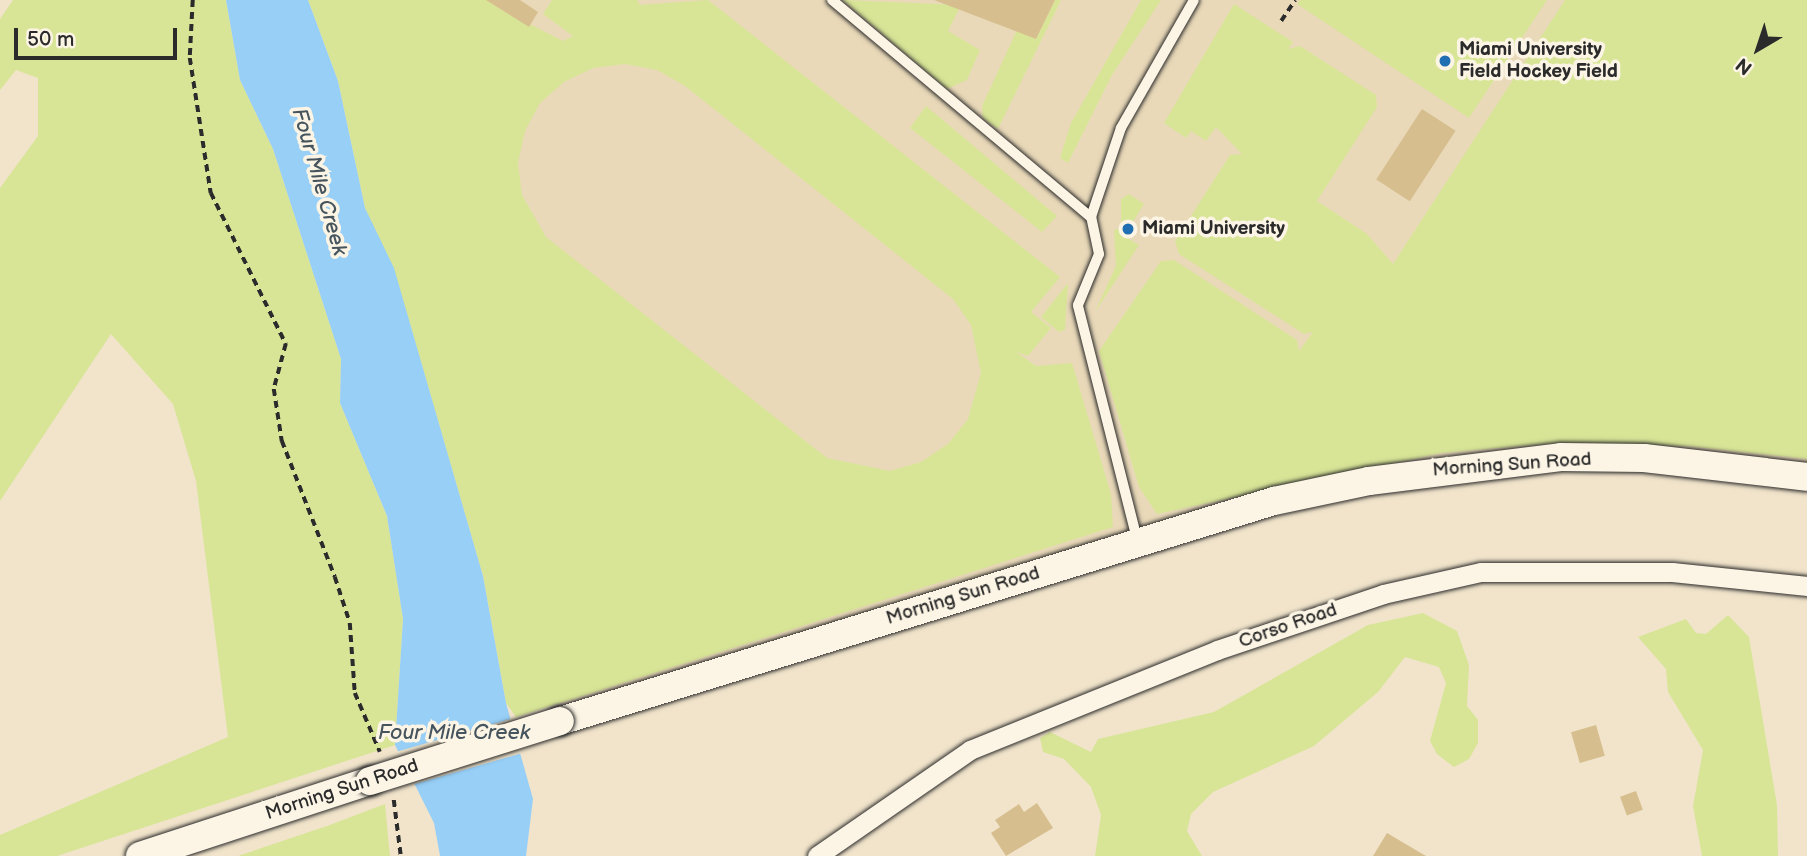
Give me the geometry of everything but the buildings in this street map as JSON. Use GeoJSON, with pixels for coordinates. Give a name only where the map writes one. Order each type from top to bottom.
{"type":"FeatureCollection","features":[{"type":"Feature","properties":{"kind":"main road","name":"Morning Sun Road"},"geometry":{"type":"LineString","coordinates":[[140,856],[370,780],[1275,501],[1446,467],[1561,457],[1644,458],[1807,477]]}},
{"type":"Feature","properties":{"kind":"street","name":"Corso Road"},"geometry":{"type":"LineString","coordinates":[[817,856],[970,750],[1217,650],[1383,594],[1481,572],[1672,572],[1807,586]]}},
{"type":"Feature","properties":{"kind":"lane"},"geometry":{"type":"LineString","coordinates":[[832,0],[1091,217]]}},
{"type":"Feature","properties":{"kind":"lane"},"geometry":{"type":"LineString","coordinates":[[1138,542],[1077,322],[1099,254],[1091,217],[1139,90],[1194,0]]}},
{"type":"Feature","properties":{"kind":"path"},"geometry":{"type":"LineString","coordinates":[[192,0],[190,58],[211,193],[286,344],[274,389],[279,431],[349,623],[355,693],[380,750]]}},
{"type":"Feature","properties":{"kind":"path"},"geometry":{"type":"LineString","coordinates":[[1281,21],[1295,0]]}},
{"type":"Feature","properties":{"kind":"path"},"geometry":{"type":"LineString","coordinates":[[394,799],[401,856]]}},
{"type":"Feature","properties":{"kind":"shaded area","name":"Miami University"},"geometry":{"type":"Polygon","coordinates":[[[399,0],[1807,0],[1807,477],[1644,458],[1369,481],[560,721],[399,0]]]}},
{"type":"Feature","properties":{"kind":"green space"},"geometry":{"type":"Polygon","coordinates":[[[13,0],[226,0],[240,80],[273,149],[341,359],[340,403],[387,516],[403,619],[395,745],[57,856],[0,856],[0,835],[228,737],[196,481],[173,404],[111,334],[0,501],[0,188],[38,136],[38,78],[16,70],[0,90],[0,19],[13,0]]]}},
{"type":"Feature","properties":{"kind":"green space"},"geometry":{"type":"Polygon","coordinates":[[[308,0],[505,0],[500,9],[563,41],[573,36],[543,14],[552,0],[637,0],[640,5],[708,0],[1060,277],[1031,312],[1051,328],[1028,356],[1016,352],[1036,366],[1072,363],[1111,494],[1113,527],[516,717],[506,703],[483,576],[399,287],[365,208],[338,81],[308,0]],[[625,64],[593,68],[564,82],[540,103],[525,131],[518,163],[522,195],[546,237],[827,458],[890,471],[921,462],[948,444],[968,419],[981,373],[971,325],[953,299],[685,86],[657,70],[625,64]]]}},
{"type":"Feature","properties":{"kind":"green space"},"geometry":{"type":"Polygon","coordinates":[[[843,0],[961,5],[948,31],[980,50],[967,80],[947,89],[843,0]]]}},
{"type":"Feature","properties":{"kind":"green space"},"geometry":{"type":"Polygon","coordinates":[[[1055,0],[1061,0],[998,129],[983,118],[982,106],[1017,30],[1036,39],[1055,0]]]}},
{"type":"Feature","properties":{"kind":"green space"},"geometry":{"type":"Polygon","coordinates":[[[1141,0],[1161,0],[1112,75],[1068,163],[1060,158],[1071,123],[1141,0]]]}},
{"type":"Feature","properties":{"kind":"green space","name":"Miami University Field Hockey Field"},"geometry":{"type":"Polygon","coordinates":[[[1300,0],[1547,0],[1469,118],[1297,4],[1300,0]]]}},
{"type":"Feature","properties":{"kind":"green space"},"geometry":{"type":"Polygon","coordinates":[[[1565,0],[1807,0],[1807,459],[1687,446],[1544,444],[1441,453],[1157,514],[1139,487],[1099,351],[1161,261],[1174,260],[1297,340],[1299,351],[1313,332],[1304,334],[1179,254],[1175,241],[1230,155],[1242,154],[1216,127],[1206,141],[1191,131],[1186,138],[1164,123],[1234,4],[1293,42],[1288,49],[1300,46],[1376,95],[1377,107],[1317,201],[1367,234],[1393,264],[1565,0]]]}},
{"type":"Feature","properties":{"kind":"green space"},"geometry":{"type":"Polygon","coordinates":[[[926,106],[1057,216],[1042,232],[910,128],[926,106]]]}},
{"type":"Feature","properties":{"kind":"green space"},"geometry":{"type":"Polygon","coordinates":[[[1129,194],[1144,204],[1124,236],[1139,245],[1095,312],[1116,266],[1114,230],[1121,228],[1121,199],[1129,194]]]}},
{"type":"Feature","properties":{"kind":"green space"},"geometry":{"type":"Polygon","coordinates":[[[1068,283],[1065,330],[1059,332],[1041,317],[1068,283]]]}},
{"type":"Feature","properties":{"kind":"green space"},"geometry":{"type":"Polygon","coordinates":[[[1423,613],[1457,631],[1469,665],[1467,706],[1478,720],[1478,743],[1469,759],[1454,767],[1437,754],[1430,741],[1446,683],[1439,667],[1405,657],[1378,692],[1314,746],[1213,792],[1191,814],[1187,831],[1202,856],[1095,856],[1101,815],[1091,787],[1064,759],[1043,752],[1040,738],[1050,732],[1091,752],[1098,739],[1214,712],[1368,625],[1423,613]]]}},
{"type":"Feature","properties":{"kind":"green space"},"geometry":{"type":"Polygon","coordinates":[[[1728,615],[1749,637],[1777,805],[1778,856],[1702,856],[1693,806],[1703,750],[1668,692],[1666,669],[1638,637],[1686,619],[1696,633],[1706,634],[1728,615]]]}},
{"type":"Feature","properties":{"kind":"green space"},"geometry":{"type":"Polygon","coordinates":[[[385,804],[390,856],[238,856],[327,826],[385,804]]]}},
{"type":"Feature","properties":{"kind":"water","name":"Four Mile Creek"},"geometry":{"type":"Polygon","coordinates":[[[226,0],[308,0],[338,81],[365,208],[394,268],[483,576],[506,703],[533,799],[526,856],[440,856],[434,823],[395,745],[403,619],[387,516],[340,403],[341,359],[273,149],[240,80],[226,0]]]}},
{"type":"Feature","properties":{"kind":"pier"},"geometry":{"type":"Polygon","coordinates":[[[514,718],[524,753],[405,787],[395,752],[514,718]]]}},
{"type":"Feature","properties":{"kind":"place","name":"Miami University Field Hockey Field"},"geometry":{"type":"Point","coordinates":[1445,61]}},
{"type":"Feature","properties":{"kind":"place","name":"Miami University"},"geometry":{"type":"Point","coordinates":[1128,229]}}]}
